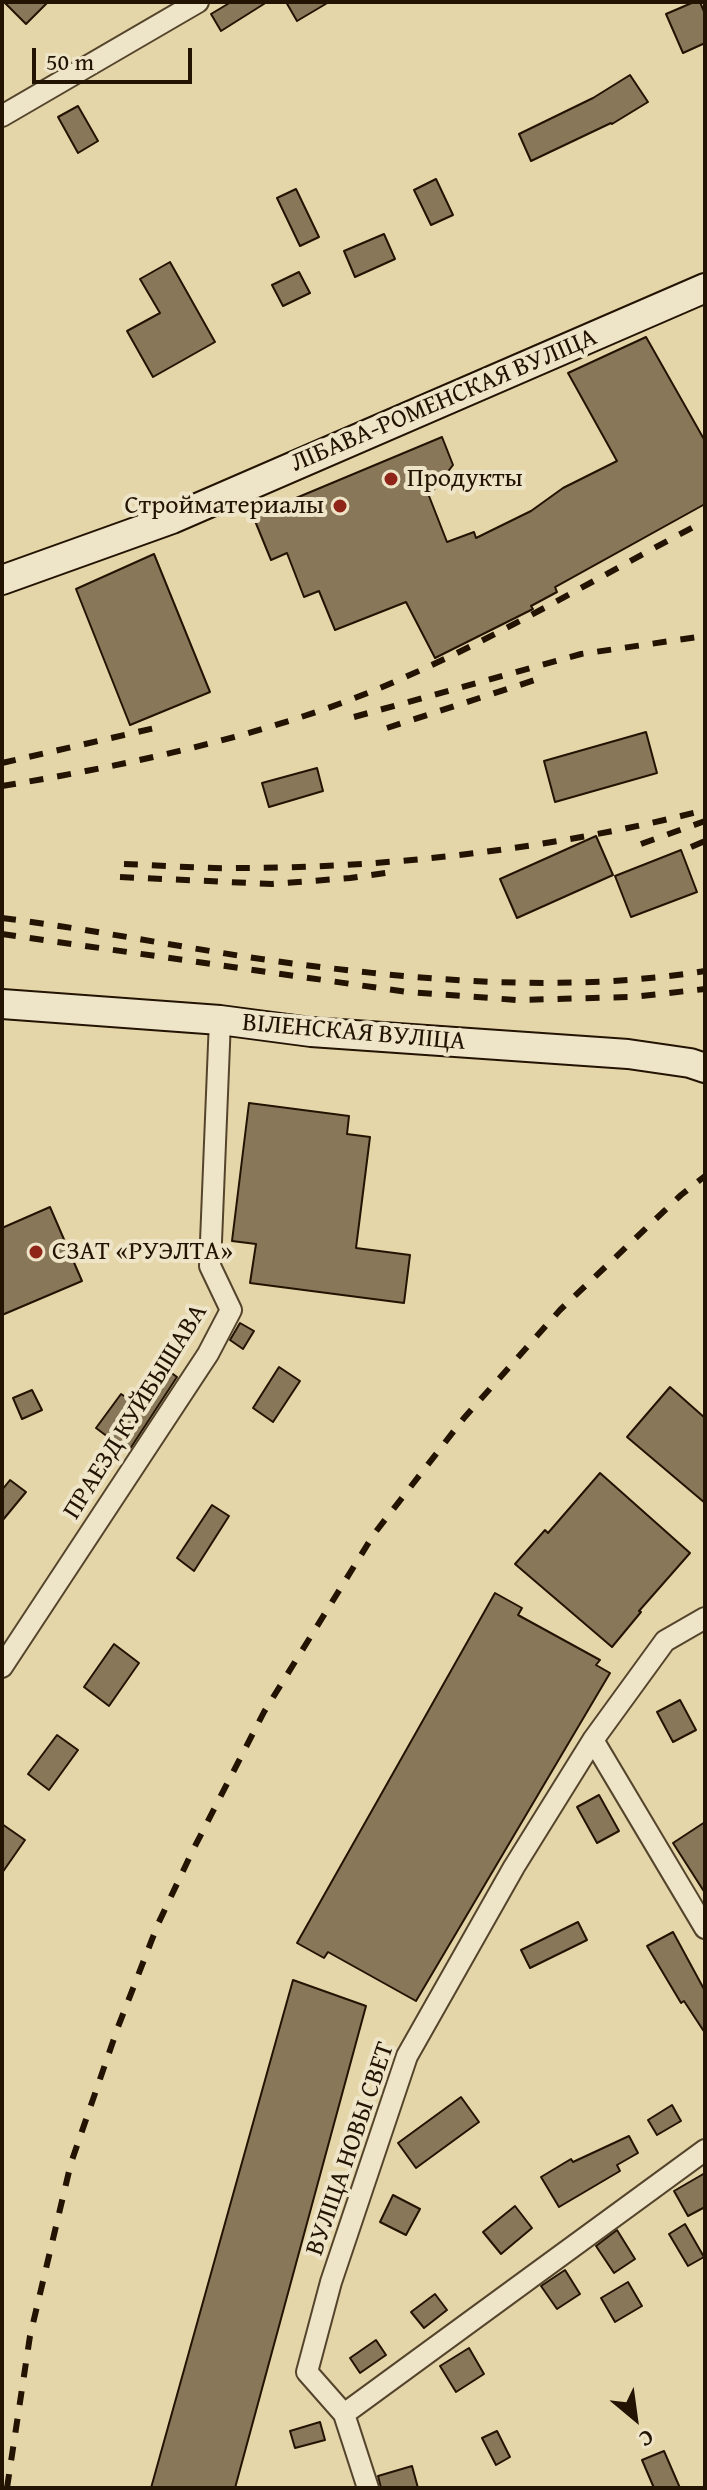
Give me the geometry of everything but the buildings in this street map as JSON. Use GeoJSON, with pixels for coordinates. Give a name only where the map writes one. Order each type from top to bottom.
{"type":"FeatureCollection","features":[{"type":"Feature","properties":{"kind":"main road","name":"ЛІБАВА-РОМЕНСКАЯ ВУЛІЦА"},"geometry":{"type":"LineString","coordinates":[[2,580],[172,519],[705,288]]}},
{"type":"Feature","properties":{"kind":"main road","name":"ВІЛЕНСКАЯ ВУЛІЦА"},"geometry":{"type":"LineString","coordinates":[[2,1004],[220,1020],[311,1032],[628,1054],[705,1068]]}},
{"type":"Feature","properties":{"kind":"street"},"geometry":{"type":"LineString","coordinates":[[2,116],[198,2]]}},
{"type":"Feature","properties":{"kind":"street","name":"ПРАЕЗД КУЙБЫШАВА"},"geometry":{"type":"LineString","coordinates":[[2,1667],[208,1354],[231,1310],[210,1266],[220,1020]]}},
{"type":"Feature","properties":{"kind":"street","name":"ВУЛІЦА НОВЫ СВЕТ"},"geometry":{"type":"LineString","coordinates":[[368,2488],[344,2414],[307,2372],[331,2282],[407,2056],[514,1867],[593,1740],[665,1641],[705,1618]]}},
{"type":"Feature","properties":{"kind":"street"},"geometry":{"type":"LineString","coordinates":[[593,1740],[705,1928]]}},
{"type":"Feature","properties":{"kind":"street"},"geometry":{"type":"LineString","coordinates":[[344,2414],[705,2150]]}},
{"type":"Feature","properties":{"kind":"railway"},"geometry":{"type":"LineString","coordinates":[[2,786],[165,754],[246,734],[325,709],[471,646],[705,521]]}},
{"type":"Feature","properties":{"kind":"railway"},"geometry":{"type":"LineString","coordinates":[[354,717],[581,654],[705,636]]}},
{"type":"Feature","properties":{"kind":"railway"},"geometry":{"type":"LineString","coordinates":[[387,728],[538,679]]}},
{"type":"Feature","properties":{"kind":"railway"},"geometry":{"type":"LineString","coordinates":[[2,763],[155,728]]}},
{"type":"Feature","properties":{"kind":"railway"},"geometry":{"type":"LineString","coordinates":[[124,864],[240,868],[415,860],[592,835],[705,810]]}},
{"type":"Feature","properties":{"kind":"railway"},"geometry":{"type":"LineString","coordinates":[[641,844],[705,821]]}},
{"type":"Feature","properties":{"kind":"railway"},"geometry":{"type":"LineString","coordinates":[[691,847],[705,841]]}},
{"type":"Feature","properties":{"kind":"railway"},"geometry":{"type":"LineString","coordinates":[[120,877],[272,884],[399,871]]}},
{"type":"Feature","properties":{"kind":"railway"},"geometry":{"type":"LineString","coordinates":[[2,918],[289,963],[445,979],[601,982],[705,971]]}},
{"type":"Feature","properties":{"kind":"railway"},"geometry":{"type":"LineString","coordinates":[[2,934],[407,992],[517,1000],[632,997],[705,989]]}},
{"type":"Feature","properties":{"kind":"railway"},"geometry":{"type":"LineString","coordinates":[[7,2488],[30,2336],[71,2163],[158,1924],[264,1712],[374,1534],[464,1418],[560,1310],[705,1176]]}},
{"type":"Feature","properties":{"kind":"place","name":"Продукты"},"geometry":{"type":"Point","coordinates":[391,479]}},
{"type":"Feature","properties":{"kind":"place","name":"Стройматериалы"},"geometry":{"type":"Point","coordinates":[340,506]}},
{"type":"Feature","properties":{"kind":"place","name":"СЗАТ «РУЭЛТА»"},"geometry":{"type":"Point","coordinates":[36,1252]}}]}
